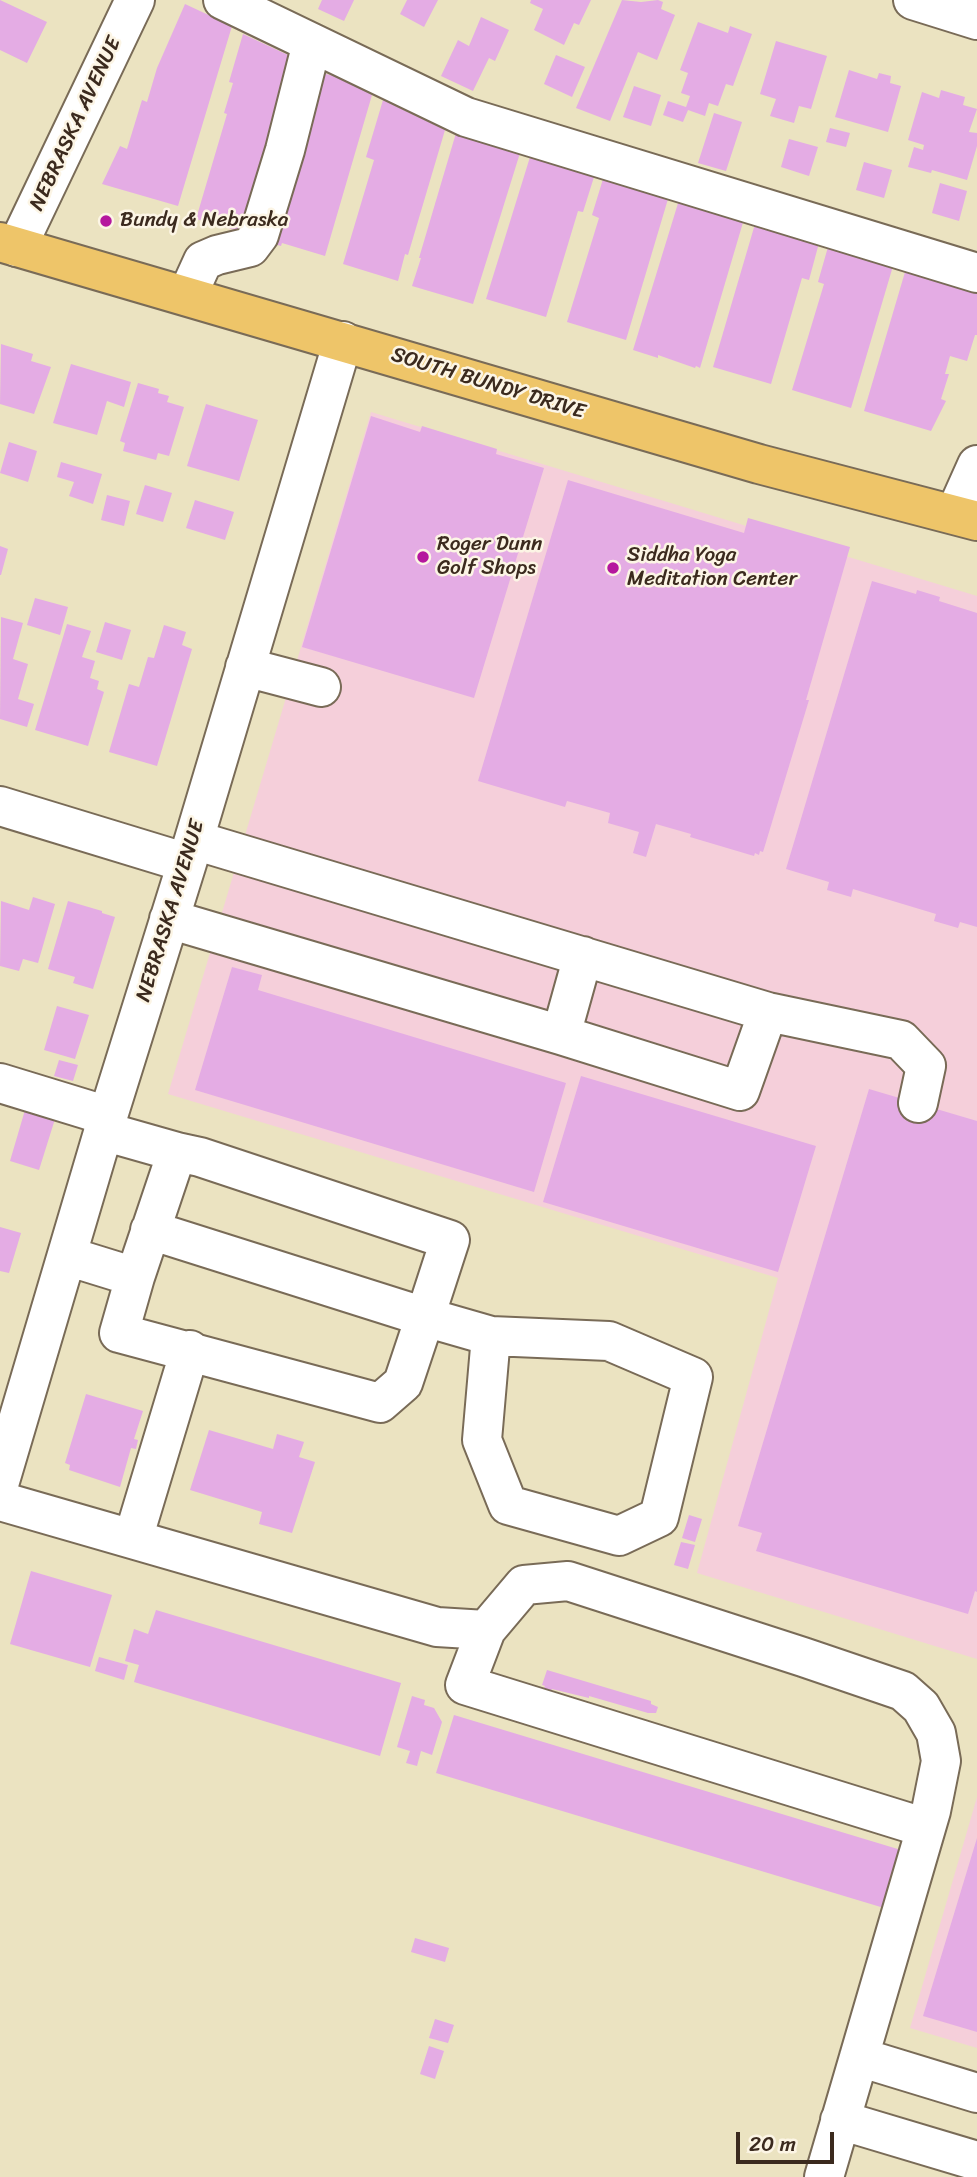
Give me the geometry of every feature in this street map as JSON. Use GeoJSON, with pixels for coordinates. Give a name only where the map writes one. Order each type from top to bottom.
{"type":"FeatureCollection","features":[{"type":"Feature","properties":{"kind":"main road","name":"SOUTH BUNDY DRIVE"},"geometry":{"type":"LineString","coordinates":[[9,244],[759,464],[966,517]]}},
{"type":"Feature","properties":{"kind":"street","name":"NEBRASKA AVENUE"},"geometry":{"type":"LineString","coordinates":[[9,244],[135,0]]}},
{"type":"Feature","properties":{"kind":"street"},"geometry":{"type":"LineString","coordinates":[[223,0],[466,117],[977,273]]}},
{"type":"Feature","properties":{"kind":"street"},"geometry":{"type":"LineString","coordinates":[[913,0],[977,20]]}},
{"type":"Feature","properties":{"kind":"street"},"geometry":{"type":"LineString","coordinates":[[187,296],[203,261],[250,247],[259,236],[285,150],[312,43]]}},
{"type":"Feature","properties":{"kind":"street","name":"NEBRASKA AVENUE"},"geometry":{"type":"LineString","coordinates":[[0,1480],[16,1370],[67,1256],[343,341]]}},
{"type":"Feature","properties":{"kind":"street"},"geometry":{"type":"LineString","coordinates":[[966,517],[977,465]]}},
{"type":"Feature","properties":{"kind":"street"},"geometry":{"type":"LineString","coordinates":[[245,667],[321,687]]}},
{"type":"Feature","properties":{"kind":"street"},"geometry":{"type":"LineString","coordinates":[[0,806],[190,851],[583,956],[768,1012],[901,1040],[926,1066],[918,1103]]}},
{"type":"Feature","properties":{"kind":"street"},"geometry":{"type":"LineString","coordinates":[[169,919],[740,1091],[768,1012]]}},
{"type":"Feature","properties":{"kind":"street"},"geometry":{"type":"LineString","coordinates":[[561,1035],[583,956]]}},
{"type":"Feature","properties":{"kind":"street"},"geometry":{"type":"LineString","coordinates":[[0,1083],[177,1152],[200,1157],[450,1240],[403,1383],[380,1402],[119,1333],[177,1152]]}},
{"type":"Feature","properties":{"kind":"street"},"geometry":{"type":"LineString","coordinates":[[150,1230],[491,1336],[609,1341],[693,1377],[659,1517],[619,1536],[508,1505],[482,1440],[491,1336]]}},
{"type":"Feature","properties":{"kind":"street"},"geometry":{"type":"LineString","coordinates":[[67,1256],[135,1277]]}},
{"type":"Feature","properties":{"kind":"street"},"geometry":{"type":"LineString","coordinates":[[133,1539],[190,1350]]}},
{"type":"Feature","properties":{"kind":"street"},"geometry":{"type":"LineString","coordinates":[[0,1501],[437,1627],[486,1630]]}},
{"type":"Feature","properties":{"kind":"street"},"geometry":{"type":"LineString","coordinates":[[824,2177],[926,1828],[941,1761],[936,1733],[921,1707],[903,1691],[568,1581],[524,1585],[486,1630],[465,1685],[926,1828]]}},
{"type":"Feature","properties":{"kind":"street"},"geometry":{"type":"LineString","coordinates":[[859,2057],[977,2093]]}},
{"type":"Feature","properties":{"kind":"street"},"geometry":{"type":"LineString","coordinates":[[840,2120],[977,2161]]}},
{"type":"Feature","properties":{"kind":"shaded area"},"geometry":{"type":"Polygon","coordinates":[[[371,412],[977,596],[977,1659],[697,1573],[778,1278],[168,1094],[371,412]]]}},
{"type":"Feature","properties":{"kind":"shaded area"},"geometry":{"type":"Polygon","coordinates":[[[977,1797],[977,2048],[910,2028],[977,1797]]]}},
{"type":"Feature","properties":{"kind":"building"},"geometry":{"type":"Polygon","coordinates":[[[0,0],[47,22],[27,63],[0,50],[0,0]]]}},
{"type":"Feature","properties":{"kind":"building"},"geometry":{"type":"Polygon","coordinates":[[[322,0],[354,0],[344,21],[318,9],[322,0]]]}},
{"type":"Feature","properties":{"kind":"building"},"geometry":{"type":"Polygon","coordinates":[[[407,0],[438,0],[424,27],[400,14],[407,0]]]}},
{"type":"Feature","properties":{"kind":"building"},"geometry":{"type":"Polygon","coordinates":[[[531,0],[591,0],[579,25],[574,23],[564,45],[534,30],[543,9],[530,3],[531,0]]]}},
{"type":"Feature","properties":{"kind":"building"},"geometry":{"type":"Polygon","coordinates":[[[622,0],[658,0],[663,2],[661,9],[675,15],[657,60],[638,52],[610,121],[576,108],[622,0]]]}},
{"type":"Feature","properties":{"kind":"building"},"geometry":{"type":"Polygon","coordinates":[[[185,4],[232,26],[178,206],[102,184],[120,146],[127,149],[142,100],[147,102],[157,68],[185,4]]]}},
{"type":"Feature","properties":{"kind":"building"},"geometry":{"type":"Polygon","coordinates":[[[481,17],[509,30],[495,61],[489,58],[473,91],[441,76],[458,40],[469,46],[481,17]]]}},
{"type":"Feature","properties":{"kind":"building"},"geometry":{"type":"Polygon","coordinates":[[[698,22],[728,33],[730,26],[752,34],[733,86],[726,84],[718,106],[709,103],[705,116],[688,110],[683,122],[663,115],[668,101],[686,107],[690,96],[681,93],[688,73],[680,70],[698,22]]]}},
{"type":"Feature","properties":{"kind":"building"},"geometry":{"type":"Polygon","coordinates":[[[243,34],[303,62],[252,235],[196,219],[227,114],[224,113],[233,83],[229,82],[243,34]]]}},
{"type":"Feature","properties":{"kind":"building"},"geometry":{"type":"Polygon","coordinates":[[[776,41],[827,56],[811,109],[799,106],[794,123],[770,116],[776,99],[760,94],[776,41]]]}},
{"type":"Feature","properties":{"kind":"building"},"geometry":{"type":"Polygon","coordinates":[[[556,55],[585,67],[572,97],[544,84],[556,55]]]}},
{"type":"Feature","properties":{"kind":"building"},"geometry":{"type":"Polygon","coordinates":[[[311,70],[341,78],[372,95],[325,256],[282,243],[281,246],[267,242],[311,70]]]}},
{"type":"Feature","properties":{"kind":"building"},"geometry":{"type":"Polygon","coordinates":[[[849,70],[877,79],[879,73],[891,76],[890,83],[901,86],[888,132],[835,117],[849,70]]]}},
{"type":"Feature","properties":{"kind":"building"},"geometry":{"type":"Polygon","coordinates":[[[634,86],[661,95],[651,126],[623,117],[634,86]]]}},
{"type":"Feature","properties":{"kind":"building"},"geometry":{"type":"Polygon","coordinates":[[[941,90],[965,97],[963,105],[977,109],[969,132],[977,133],[977,146],[967,180],[932,170],[931,173],[908,167],[914,147],[923,150],[924,145],[908,140],[922,92],[939,98],[941,90]]]}},
{"type":"Feature","properties":{"kind":"building"},"geometry":{"type":"Polygon","coordinates":[[[383,100],[445,130],[398,281],[343,264],[374,160],[366,157],[383,100]]]}},
{"type":"Feature","properties":{"kind":"building"},"geometry":{"type":"Polygon","coordinates":[[[714,113],[742,122],[726,171],[698,163],[714,113]]]}},
{"type":"Feature","properties":{"kind":"building"},"geometry":{"type":"Polygon","coordinates":[[[830,128],[850,133],[846,147],[826,142],[830,128]]]}},
{"type":"Feature","properties":{"kind":"building"},"geometry":{"type":"Polygon","coordinates":[[[456,133],[520,153],[473,304],[412,286],[456,133]]]}},
{"type":"Feature","properties":{"kind":"building"},"geometry":{"type":"Polygon","coordinates":[[[789,139],[818,147],[809,176],[781,167],[789,139]]]}},
{"type":"Feature","properties":{"kind":"building"},"geometry":{"type":"Polygon","coordinates":[[[530,157],[594,177],[583,212],[578,211],[546,317],[486,299],[530,157]]]}},
{"type":"Feature","properties":{"kind":"building"},"geometry":{"type":"Polygon","coordinates":[[[864,162],[892,170],[884,198],[856,190],[864,162]]]}},
{"type":"Feature","properties":{"kind":"building"},"geometry":{"type":"Polygon","coordinates":[[[603,179],[668,199],[626,340],[567,322],[599,218],[592,215],[603,179]]]}},
{"type":"Feature","properties":{"kind":"building"},"geometry":{"type":"Polygon","coordinates":[[[940,183],[967,191],[959,221],[932,213],[940,183]]]}},
{"type":"Feature","properties":{"kind":"building"},"geometry":{"type":"Polygon","coordinates":[[[679,200],[744,219],[700,368],[633,350],[679,200]]]}},
{"type":"Feature","properties":{"kind":"building"},"geometry":{"type":"Polygon","coordinates":[[[755,224],[819,243],[809,280],[802,278],[771,384],[713,367],[755,224]]]}},
{"type":"Feature","properties":{"kind":"building"},"geometry":{"type":"Polygon","coordinates":[[[828,247],[893,266],[851,408],[792,390],[824,284],[818,282],[828,247]]]}},
{"type":"Feature","properties":{"kind":"building"},"geometry":{"type":"Polygon","coordinates":[[[905,272],[977,293],[977,335],[967,361],[950,356],[945,374],[949,374],[941,399],[946,401],[931,431],[864,411],[905,272]]]}},
{"type":"Feature","properties":{"kind":"building"},"geometry":{"type":"Polygon","coordinates":[[[1,344],[33,354],[31,361],[51,367],[34,414],[0,404],[1,344]]]}},
{"type":"Feature","properties":{"kind":"building"},"geometry":{"type":"Polygon","coordinates":[[[71,364],[131,382],[124,407],[107,401],[97,435],[53,423],[71,364]]]}},
{"type":"Feature","properties":{"kind":"building"},"geometry":{"type":"Polygon","coordinates":[[[138,383],[159,389],[158,393],[169,396],[167,402],[184,407],[169,456],[158,453],[156,460],[123,451],[125,443],[120,441],[138,383]]]}},
{"type":"Feature","properties":{"kind":"building"},"geometry":{"type":"Polygon","coordinates":[[[206,404],[258,420],[239,481],[187,466],[206,404]]]}},
{"type":"Feature","properties":{"kind":"building","name":"Roger Dunn Golf Shops"},"geometry":{"type":"Polygon","coordinates":[[[371,416],[420,432],[422,426],[497,449],[496,454],[544,468],[474,698],[302,647],[371,416]]]}},
{"type":"Feature","properties":{"kind":"building"},"geometry":{"type":"Polygon","coordinates":[[[9,442],[37,451],[28,482],[0,473],[9,442]]]}},
{"type":"Feature","properties":{"kind":"building"},"geometry":{"type":"Polygon","coordinates":[[[61,462],[102,474],[93,504],[69,496],[74,482],[57,477],[61,462]]]}},
{"type":"Feature","properties":{"kind":"building"},"geometry":{"type":"Polygon","coordinates":[[[568,480],[744,533],[748,518],[850,547],[806,700],[809,700],[763,852],[760,851],[759,855],[755,853],[754,856],[690,837],[691,834],[656,824],[646,857],[633,853],[639,832],[608,823],[610,813],[567,801],[565,807],[478,781],[568,480]]]}},
{"type":"Feature","properties":{"kind":"building"},"geometry":{"type":"Polygon","coordinates":[[[145,485],[172,493],[163,522],[136,514],[145,485]]]}},
{"type":"Feature","properties":{"kind":"building"},"geometry":{"type":"Polygon","coordinates":[[[107,495],[130,501],[124,526],[101,520],[107,495]]]}},
{"type":"Feature","properties":{"kind":"building"},"geometry":{"type":"Polygon","coordinates":[[[195,500],[234,512],[225,540],[186,528],[195,500]]]}},
{"type":"Feature","properties":{"kind":"building"},"geometry":{"type":"Polygon","coordinates":[[[0,546],[8,549],[1,575],[0,575],[0,546]]]}},
{"type":"Feature","properties":{"kind":"building"},"geometry":{"type":"Polygon","coordinates":[[[872,581],[916,594],[917,590],[940,597],[939,601],[977,613],[977,927],[960,922],[958,928],[934,921],[936,914],[853,889],[851,897],[827,890],[829,882],[786,869],[872,581]]]}},
{"type":"Feature","properties":{"kind":"building"},"geometry":{"type":"Polygon","coordinates":[[[35,598],[68,607],[60,635],[27,625],[35,598]]]}},
{"type":"Feature","properties":{"kind":"building"},"geometry":{"type":"Polygon","coordinates":[[[1,617],[23,623],[13,659],[28,664],[18,699],[34,704],[27,727],[0,719],[1,617]]]}},
{"type":"Feature","properties":{"kind":"building"},"geometry":{"type":"Polygon","coordinates":[[[105,622],[131,630],[122,660],[96,652],[105,622]]]}},
{"type":"Feature","properties":{"kind":"building"},"geometry":{"type":"Polygon","coordinates":[[[67,624],[91,631],[82,657],[95,661],[90,678],[99,681],[97,689],[104,692],[88,746],[35,730],[67,624]]]}},
{"type":"Feature","properties":{"kind":"building"},"geometry":{"type":"Polygon","coordinates":[[[164,625],[186,632],[182,645],[192,649],[157,766],[109,752],[129,684],[139,687],[148,657],[154,658],[164,625]]]}},
{"type":"Feature","properties":{"kind":"building"},"geometry":{"type":"Polygon","coordinates":[[[33,897],[55,904],[38,963],[23,959],[19,971],[0,966],[1,901],[29,910],[33,897]]]}},
{"type":"Feature","properties":{"kind":"building"},"geometry":{"type":"Polygon","coordinates":[[[68,901],[115,917],[93,989],[73,983],[75,977],[48,969],[68,901]]]}},
{"type":"Feature","properties":{"kind":"building"},"geometry":{"type":"Polygon","coordinates":[[[232,967],[262,975],[258,990],[566,1083],[534,1192],[195,1090],[232,967]]]}},
{"type":"Feature","properties":{"kind":"building"},"geometry":{"type":"Polygon","coordinates":[[[57,1006],[89,1015],[75,1059],[44,1050],[57,1006]]]}},
{"type":"Feature","properties":{"kind":"building"},"geometry":{"type":"Polygon","coordinates":[[[59,1060],[78,1065],[73,1081],[54,1076],[59,1060]]]}},
{"type":"Feature","properties":{"kind":"building"},"geometry":{"type":"Polygon","coordinates":[[[581,1076],[816,1146],[778,1272],[543,1202],[581,1076]]]}},
{"type":"Feature","properties":{"kind":"building"},"geometry":{"type":"Polygon","coordinates":[[[869,1089],[977,1121],[977,1592],[975,1591],[968,1614],[756,1551],[762,1533],[738,1526],[869,1089]]]}},
{"type":"Feature","properties":{"kind":"building"},"geometry":{"type":"Polygon","coordinates":[[[25,1110],[55,1119],[39,1170],[10,1161],[25,1110]]]}},
{"type":"Feature","properties":{"kind":"building"},"geometry":{"type":"Polygon","coordinates":[[[0,1227],[21,1233],[9,1273],[0,1271],[0,1227]]]}},
{"type":"Feature","properties":{"kind":"building"},"geometry":{"type":"Polygon","coordinates":[[[86,1394],[143,1411],[134,1439],[138,1440],[136,1449],[131,1448],[120,1487],[69,1470],[70,1465],[65,1463],[86,1394]]]}},
{"type":"Feature","properties":{"kind":"building"},"geometry":{"type":"Polygon","coordinates":[[[209,1430],[273,1449],[277,1434],[304,1442],[299,1457],[315,1462],[292,1533],[259,1524],[262,1512],[190,1490],[209,1430]]]}},
{"type":"Feature","properties":{"kind":"building"},"geometry":{"type":"Polygon","coordinates":[[[689,1515],[702,1519],[695,1542],[682,1538],[689,1515]]]}},
{"type":"Feature","properties":{"kind":"building"},"geometry":{"type":"Polygon","coordinates":[[[681,1542],[695,1545],[688,1569],[674,1565],[681,1542]]]}},
{"type":"Feature","properties":{"kind":"building"},"geometry":{"type":"Polygon","coordinates":[[[31,1571],[112,1595],[90,1667],[10,1644],[31,1571]]]}},
{"type":"Feature","properties":{"kind":"building"},"geometry":{"type":"Polygon","coordinates":[[[156,1610],[401,1683],[380,1756],[134,1682],[139,1665],[125,1661],[134,1629],[148,1634],[156,1610]]]}},
{"type":"Feature","properties":{"kind":"building"},"geometry":{"type":"Polygon","coordinates":[[[99,1657],[128,1665],[124,1680],[95,1671],[99,1657]]]}},
{"type":"Feature","properties":{"kind":"building"},"geometry":{"type":"Polygon","coordinates":[[[547,1670],[651,1701],[651,1704],[658,1707],[656,1713],[589,1696],[552,1689],[551,1693],[543,1690],[547,1670]]]}},
{"type":"Feature","properties":{"kind":"building"},"geometry":{"type":"Polygon","coordinates":[[[412,1696],[425,1700],[424,1705],[434,1708],[442,1722],[432,1755],[421,1751],[417,1766],[406,1763],[410,1751],[397,1747],[412,1696]]]}},
{"type":"Feature","properties":{"kind":"building"},"geometry":{"type":"Polygon","coordinates":[[[454,1715],[901,1850],[884,1908],[436,1773],[454,1715]]]}},
{"type":"Feature","properties":{"kind":"building"},"geometry":{"type":"Polygon","coordinates":[[[977,1838],[977,2032],[923,2016],[977,1838]]]}},
{"type":"Feature","properties":{"kind":"building"},"geometry":{"type":"Polygon","coordinates":[[[415,1938],[449,1948],[445,1962],[411,1952],[415,1938]]]}},
{"type":"Feature","properties":{"kind":"building"},"geometry":{"type":"Polygon","coordinates":[[[435,2019],[454,2025],[448,2043],[429,2038],[435,2019]]]}},
{"type":"Feature","properties":{"kind":"building"},"geometry":{"type":"Polygon","coordinates":[[[429,2046],[444,2051],[435,2079],[420,2074],[429,2046]]]}},
{"type":"Feature","properties":{"kind":"place","name":"Bundy & Nebraska"},"geometry":{"type":"Point","coordinates":[106,221]}},
{"type":"Feature","properties":{"kind":"place","name":"Roger Dunn Golf Shops"},"geometry":{"type":"Point","coordinates":[423,557]}},
{"type":"Feature","properties":{"kind":"place","name":"Siddha Yoga Meditation Center"},"geometry":{"type":"Point","coordinates":[613,568]}}]}
